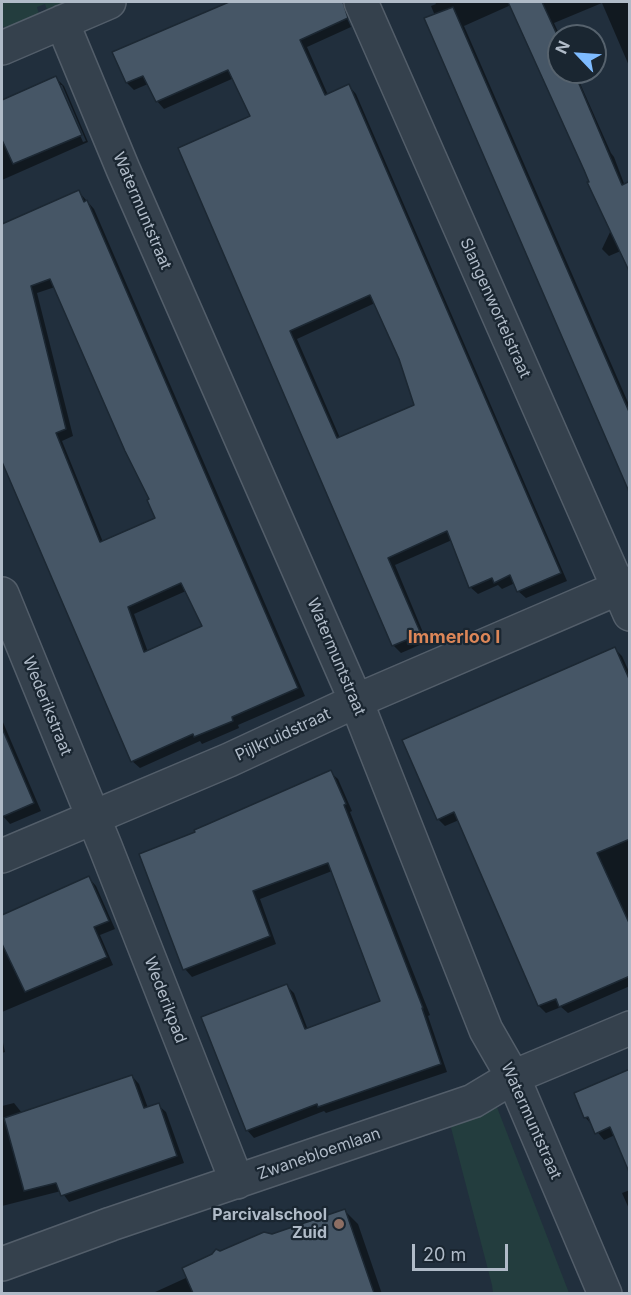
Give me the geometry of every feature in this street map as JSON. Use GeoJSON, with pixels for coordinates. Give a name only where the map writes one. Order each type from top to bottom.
{"type":"FeatureCollection","features":[{"type":"Feature","properties":{"kind":"street"},"geometry":{"type":"LineString","coordinates":[[2,48],[109,2]]}},
{"type":"Feature","properties":{"kind":"street","name":"Slangenwortelstraat"},"geometry":{"type":"LineString","coordinates":[[361,2],[626,595]]}},
{"type":"Feature","properties":{"kind":"street","name":"Watermuntstraat"},"geometry":{"type":"LineString","coordinates":[[62,22],[123,169],[356,701],[486,1030],[513,1077],[605,1293]]}},
{"type":"Feature","properties":{"kind":"street","name":"Wederikstraat"},"geometry":{"type":"LineString","coordinates":[[2,594],[93,818]]}},
{"type":"Feature","properties":{"kind":"street","name":"Pijlkruidstraat"},"geometry":{"type":"LineString","coordinates":[[2,856],[229,760],[356,701],[626,595]]}},
{"type":"Feature","properties":{"kind":"street","name":"Wederikpad"},"geometry":{"type":"LineString","coordinates":[[93,818],[237,1182]]}},
{"type":"Feature","properties":{"kind":"street","name":"Zwanebloemlaan"},"geometry":{"type":"LineString","coordinates":[[2,1264],[111,1224],[472,1101],[513,1077],[630,1028]]}},
{"type":"Feature","properties":{"kind":"green space"},"geometry":{"type":"Polygon","coordinates":[[[2,2],[77,2],[48,13],[45,4],[37,7],[40,18],[12,30],[2,26],[2,2]]]}},
{"type":"Feature","properties":{"kind":"green space"},"geometry":{"type":"Polygon","coordinates":[[[493,1097],[569,1293],[493,1293],[448,1116],[493,1097]]]}},
{"type":"Feature","properties":{"kind":"building"},"geometry":{"type":"Polygon","coordinates":[[[229,2],[343,2],[348,18],[300,40],[325,95],[349,84],[561,573],[517,592],[510,575],[494,583],[492,578],[469,588],[447,531],[388,558],[421,634],[392,646],[178,148],[250,116],[228,70],[156,102],[143,76],[126,83],[112,52],[229,2]],[[370,295],[290,331],[337,438],[414,405],[399,359],[370,295]]]}},
{"type":"Feature","properties":{"kind":"building"},"geometry":{"type":"Polygon","coordinates":[[[508,2],[542,2],[552,24],[547,24],[547,84],[579,84],[622,185],[630,181],[630,273],[587,182],[589,182],[508,2]]]}},
{"type":"Feature","properties":{"kind":"building"},"geometry":{"type":"Polygon","coordinates":[[[453,7],[630,414],[630,494],[424,18],[453,7]]]}},
{"type":"Feature","properties":{"kind":"building"},"geometry":{"type":"Polygon","coordinates":[[[56,76],[82,135],[13,164],[2,140],[2,100],[56,76]]]}},
{"type":"Feature","properties":{"kind":"building"},"geometry":{"type":"Polygon","coordinates":[[[79,190],[84,202],[87,200],[298,688],[232,717],[233,721],[194,737],[193,734],[131,762],[2,462],[2,224],[79,190]],[[50,279],[31,286],[66,429],[56,433],[100,542],[155,518],[147,500],[149,499],[125,451],[50,279]],[[181,583],[128,607],[144,652],[202,626],[181,583]]]}},
{"type":"Feature","properties":{"kind":"building"},"geometry":{"type":"Polygon","coordinates":[[[615,647],[630,681],[630,839],[597,853],[630,925],[630,976],[559,1007],[556,999],[538,1006],[454,812],[437,820],[402,740],[615,647]]]}},
{"type":"Feature","properties":{"kind":"building"},"geometry":{"type":"Polygon","coordinates":[[[2,728],[34,803],[2,817],[2,728]]]}},
{"type":"Feature","properties":{"kind":"building"},"geometry":{"type":"Polygon","coordinates":[[[331,770],[423,1008],[441,1064],[318,1107],[317,1104],[246,1131],[201,1017],[287,984],[305,1029],[380,1001],[328,863],[253,891],[270,936],[183,970],[139,854],[195,832],[194,830],[331,770]]]}},
{"type":"Feature","properties":{"kind":"building"},"geometry":{"type":"Polygon","coordinates":[[[89,876],[109,921],[94,927],[107,957],[25,992],[2,944],[2,915],[89,876]]]}},
{"type":"Feature","properties":{"kind":"building"},"geometry":{"type":"Polygon","coordinates":[[[630,1069],[629,1172],[610,1127],[595,1134],[588,1117],[584,1118],[574,1093],[630,1069]]]}},
{"type":"Feature","properties":{"kind":"building"},"geometry":{"type":"Polygon","coordinates":[[[132,1075],[144,1108],[159,1103],[177,1156],[61,1196],[56,1183],[24,1191],[4,1118],[132,1075]]]}},
{"type":"Feature","properties":{"kind":"building"},"geometry":{"type":"Polygon","coordinates":[[[345,1209],[374,1293],[193,1293],[182,1268],[212,1254],[216,1249],[220,1251],[264,1232],[272,1234],[345,1209]]]}},
{"type":"Feature","properties":{"kind":"place","name":"Parcivalschool Zuid"},"geometry":{"type":"Point","coordinates":[339,1224]}},
{"type":"Feature","properties":{"kind":"district","name":"Immerloo I"},"geometry":{"type":"Point","coordinates":[454,638]}}]}
